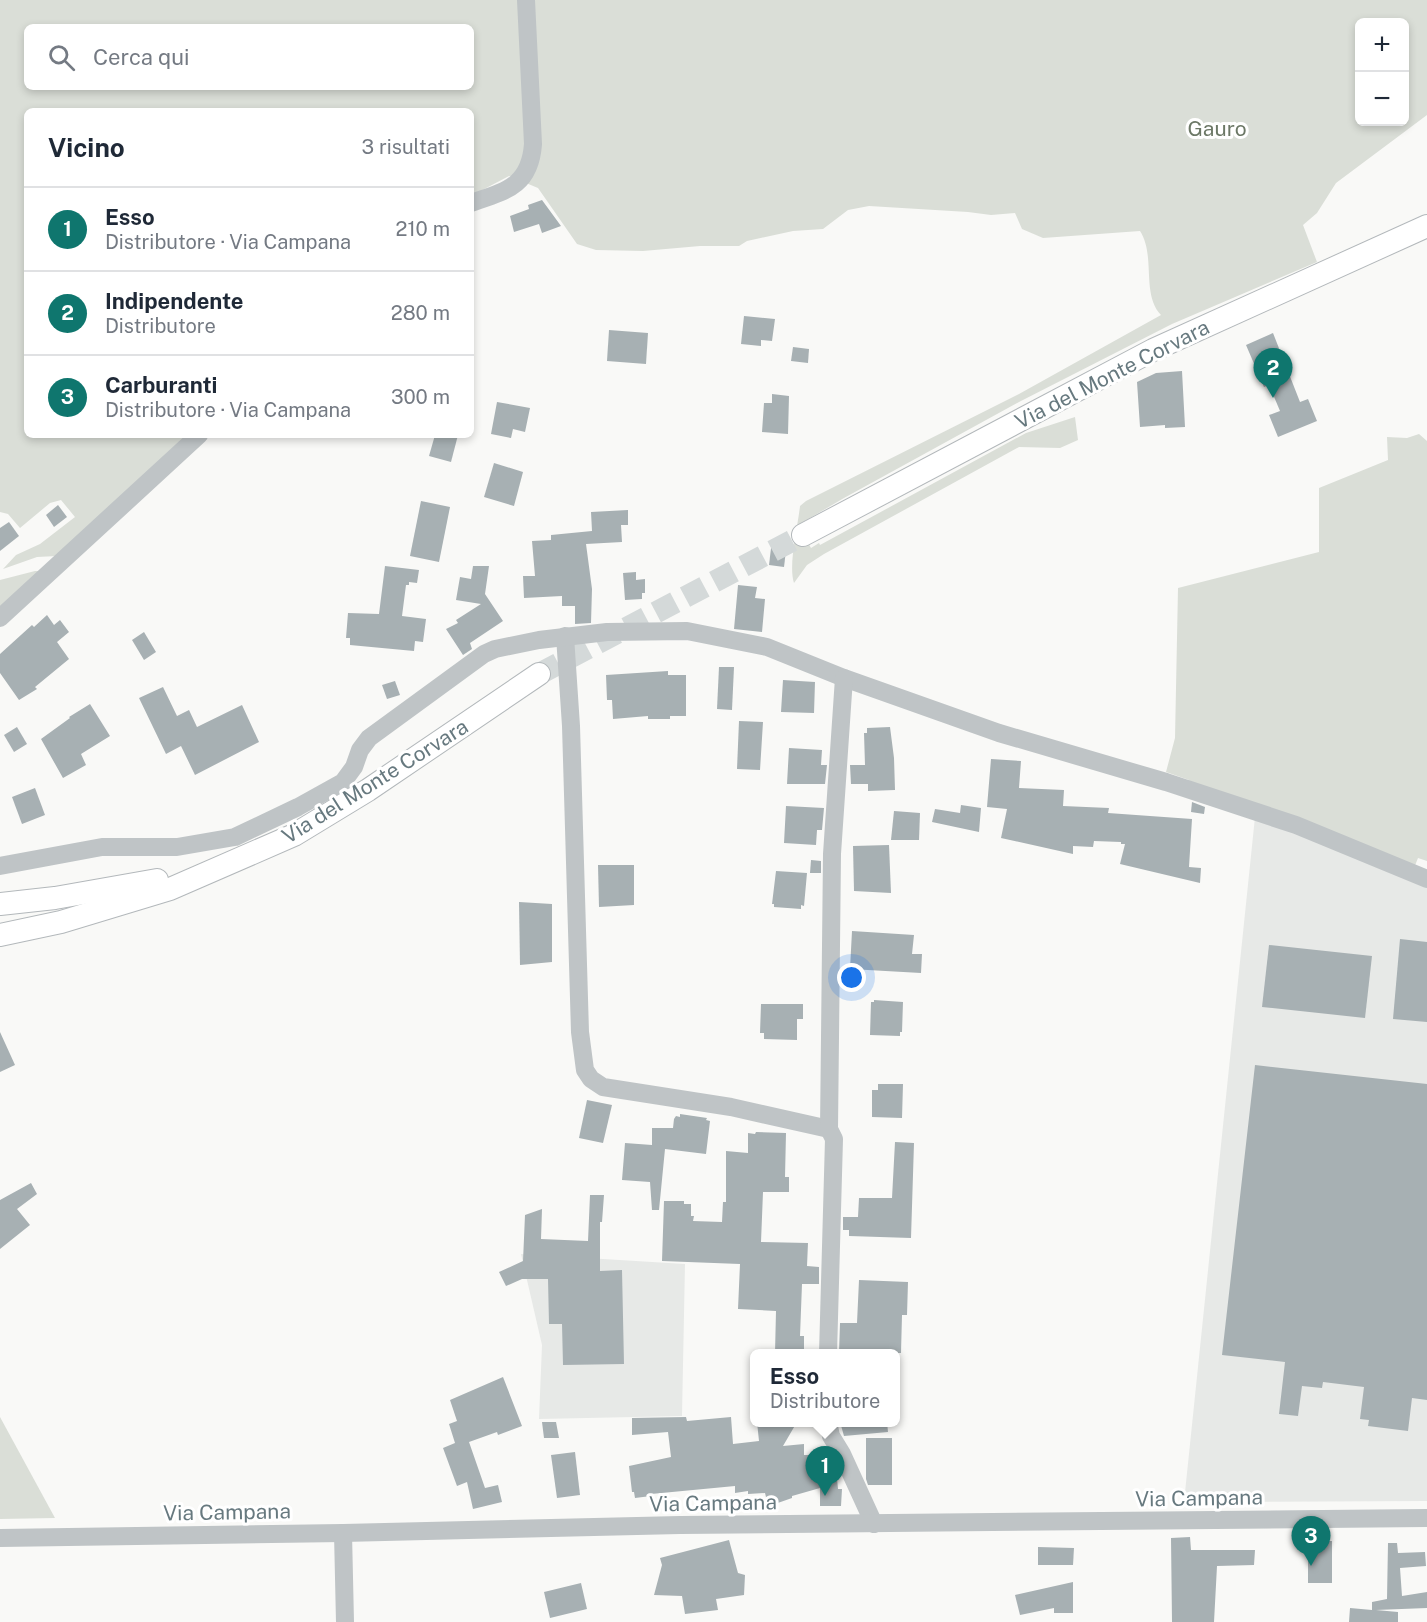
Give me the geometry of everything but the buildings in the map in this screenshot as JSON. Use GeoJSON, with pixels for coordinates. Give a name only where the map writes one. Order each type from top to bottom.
{"type":"FeatureCollection","features":[{"type":"Feature","properties":{"kind":"main road","name":"Via del Monte Corvara"},"geometry":{"type":"LineString","coordinates":[[803,535],[1153,350],[1427,226]]}},
{"type":"Feature","properties":{"kind":"main road","name":"Via del Monte Corvara"},"geometry":{"type":"LineString","coordinates":[[0,935],[72,919],[170,889],[294,836],[368,790],[539,674]]}},
{"type":"Feature","properties":{"kind":"main road","name":"Via del Monte Corvara"},"geometry":{"type":"LineString","coordinates":[[0,904],[55,898],[203,873]]}},
{"type":"Feature","properties":{"kind":"street"},"geometry":{"type":"LineString","coordinates":[[474,203],[505,191],[517,183],[526,172],[532,159],[526,0]]}},
{"type":"Feature","properties":{"kind":"street"},"geometry":{"type":"LineString","coordinates":[[0,618],[196,438]]}},
{"type":"Feature","properties":{"kind":"street"},"geometry":{"type":"LineString","coordinates":[[0,866],[102,847],[177,847],[235,837],[298,807],[343,782],[354,767],[360,750],[369,738],[484,654],[495,649],[565,636],[607,632],[687,631],[767,647],[844,678],[999,733],[1166,782],[1296,825],[1427,879]]}},
{"type":"Feature","properties":{"kind":"street"},"geometry":{"type":"LineString","coordinates":[[565,636],[572,749],[580,1032],[585,1071],[603,1088],[731,1107],[828,1129]]}},
{"type":"Feature","properties":{"kind":"street"},"geometry":{"type":"LineString","coordinates":[[828,1349],[834,1139],[828,1129],[832,854],[844,678]]}},
{"type":"Feature","properties":{"kind":"street"},"geometry":{"type":"LineString","coordinates":[[829,1427],[831,1436],[842,1454],[874,1524]]}},
{"type":"Feature","properties":{"kind":"street","name":"Via Campana"},"geometry":{"type":"LineString","coordinates":[[0,1538],[697,1525],[1427,1518]]}},
{"type":"Feature","properties":{"kind":"street"},"geometry":{"type":"LineString","coordinates":[[343,1533],[345,1622]]}},
{"type":"Feature","properties":{"kind":"shaded area"},"geometry":{"type":"Polygon","coordinates":[[[1255,817],[1427,885],[1427,1501],[1184,1502],[1255,817]]]}},
{"type":"Feature","properties":{"kind":"shaded area"},"geometry":{"type":"Polygon","coordinates":[[[521,1254],[685,1264],[682,1416],[539,1419],[542,1345],[521,1254]]]}},
{"type":"Feature","properties":{"kind":"green space","name":"Gauro"},"geometry":{"type":"Polygon","coordinates":[[[0,0],[1427,0],[1427,115],[1336,183],[1317,213],[1303,225],[1317,262],[1172,324],[1019,402],[798,525],[811,548],[819,543],[820,545],[1026,433],[1075,417],[1078,440],[1060,448],[1019,447],[824,554],[807,565],[794,583],[792,566],[794,545],[800,506],[806,501],[1019,394],[1161,315],[1152,297],[1145,241],[1140,231],[1043,238],[1022,229],[1015,213],[991,215],[869,206],[848,210],[823,229],[793,231],[747,241],[739,246],[700,246],[643,251],[596,250],[577,244],[538,188],[509,176],[474,194],[474,108],[24,108],[24,438],[187,438],[57,556],[37,557],[3,569],[16,555],[40,544],[75,517],[61,500],[50,503],[20,528],[8,514],[0,512],[0,0]]]}},
{"type":"Feature","properties":{"kind":"green space"},"geometry":{"type":"Polygon","coordinates":[[[1419,434],[1427,441],[1427,861],[1418,858],[1414,868],[1190,785],[1189,780],[1166,772],[1175,738],[1178,588],[1319,552],[1319,488],[1388,460],[1387,437],[1407,438],[1419,434]]]}},
{"type":"Feature","properties":{"kind":"green space"},"geometry":{"type":"Polygon","coordinates":[[[41,571],[0,609],[0,580],[41,571]]]}},
{"type":"Feature","properties":{"kind":"green space"},"geometry":{"type":"Polygon","coordinates":[[[0,1417],[55,1518],[0,1519],[0,1417]]]}},
{"type":"Feature","properties":{"kind":"tunnel"},"geometry":{"type":"LineString","coordinates":[[539,674],[803,535]]}},
{"type":"Feature","properties":{"kind":"place","name":"Indipendente"},"geometry":{"type":"Point","coordinates":[1273,398]}},
{"type":"Feature","properties":{"kind":"place","name":"Esso"},"geometry":{"type":"Point","coordinates":[825,1496]}},
{"type":"Feature","properties":{"kind":"place","name":"Carburanti"},"geometry":{"type":"Point","coordinates":[1311,1566]}}]}
